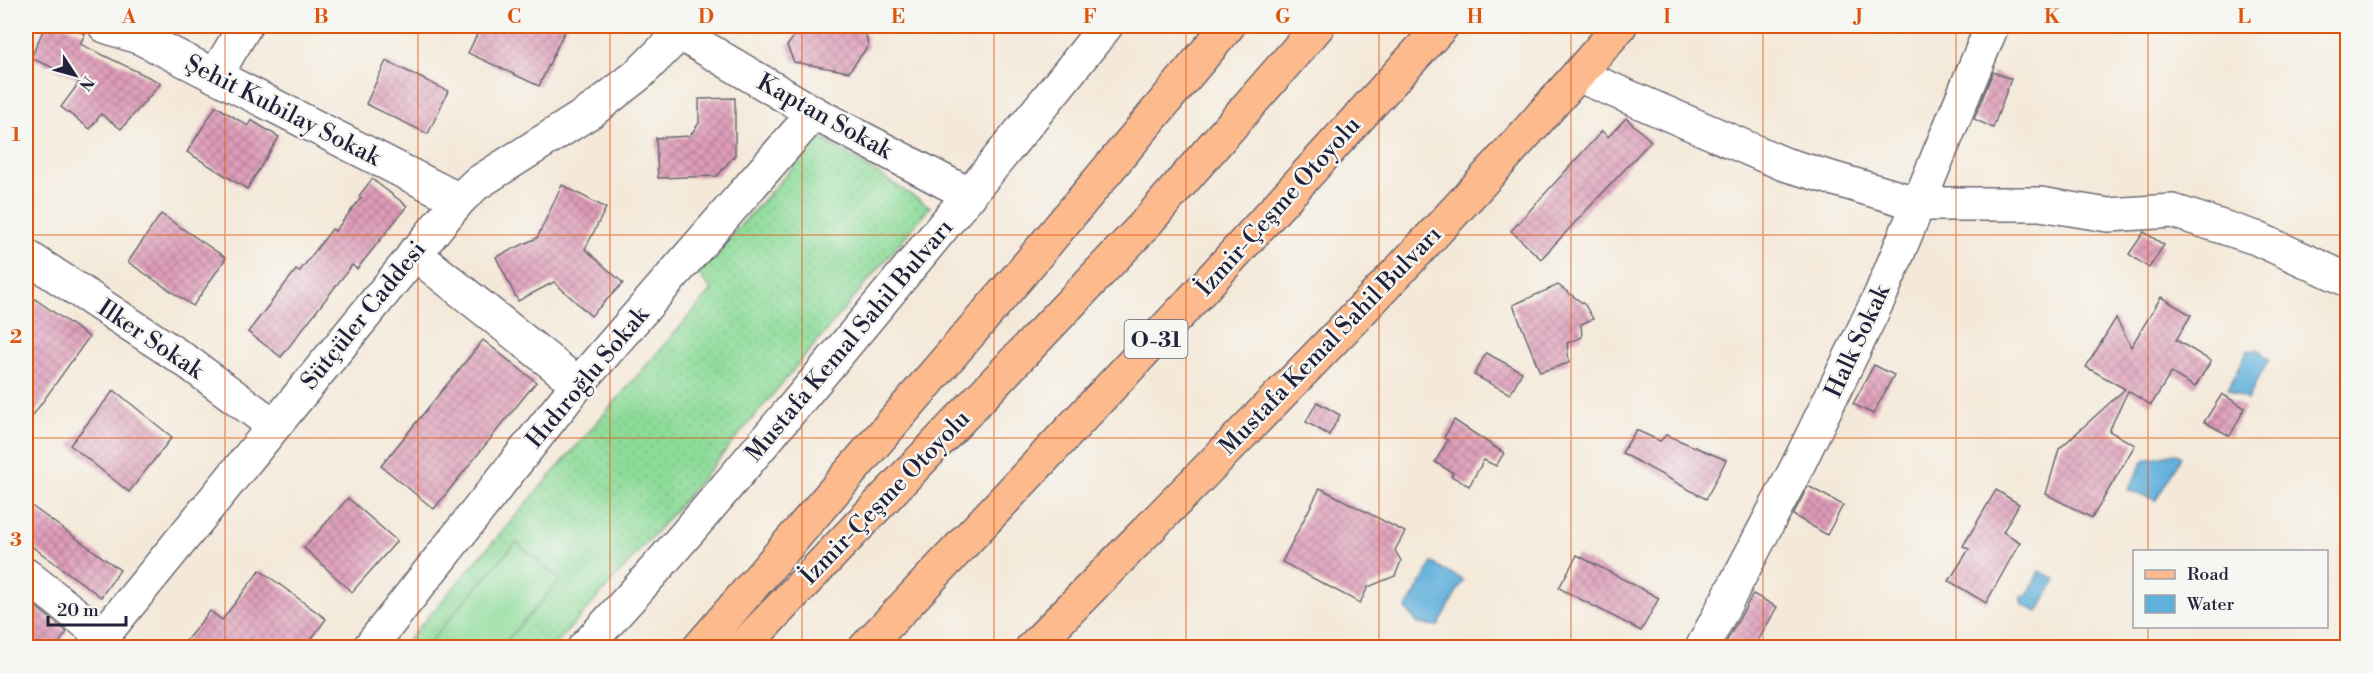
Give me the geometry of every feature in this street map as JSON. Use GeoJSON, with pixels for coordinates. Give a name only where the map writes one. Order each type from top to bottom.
{"type":"FeatureCollection","features":[{"type":"Feature","properties":{"kind":"main road"},"geometry":{"type":"LineString","coordinates":[[699,648],[1018,277],[1228,26]]}},
{"type":"Feature","properties":{"kind":"main road","name":"İzmir-Çeşme Otoyolu"},"geometry":{"type":"LineString","coordinates":[[741,648],[1140,230],[1318,26]]}},
{"type":"Feature","properties":{"kind":"main road","name":"İzmir-Çeşme Otoyolu"},"geometry":{"type":"LineString","coordinates":[[865,648],[1197,295],[1442,26]]}},
{"type":"Feature","properties":{"kind":"main road","name":"Mustafa Kemal Sahil Bulvarı"},"geometry":{"type":"LineString","coordinates":[[1032,648],[1362,310],[1578,75],[1620,26]]}},
{"type":"Feature","properties":{"kind":"street","name":"Şehit Kubilay Sokak"},"geometry":{"type":"LineString","coordinates":[[105,26],[141,38],[459,200]]}},
{"type":"Feature","properties":{"kind":"street"},"geometry":{"type":"LineString","coordinates":[[215,76],[245,26]]}},
{"type":"Feature","properties":{"kind":"street","name":"Mustafa Kemal Sahil Bulvarı"},"geometry":{"type":"LineString","coordinates":[[584,648],[630,599],[717,498],[970,195],[1106,26]]}},
{"type":"Feature","properties":{"kind":"street","name":"Halk Sokak"},"geometry":{"type":"LineString","coordinates":[[1702,648],[1881,294],[1992,26]]}},
{"type":"Feature","properties":{"kind":"street","name":"Kaptan Sokak"},"geometry":{"type":"LineString","coordinates":[[684,30],[814,113],[970,195]]}},
{"type":"Feature","properties":{"kind":"street","name":"Sütçüler Caddesi"},"geometry":{"type":"LineString","coordinates":[[98,642],[459,200],[476,184],[593,110],[639,74],[684,30]]}},
{"type":"Feature","properties":{"kind":"street"},"geometry":{"type":"LineString","coordinates":[[1578,75],[1784,164],[1919,204],[2040,204],[2108,214],[2173,211],[2256,237],[2348,280]]}},
{"type":"Feature","properties":{"kind":"street","name":"Hıdıroğlu Sokak"},"geometry":{"type":"LineString","coordinates":[[369,648],[578,384],[814,113]]}},
{"type":"Feature","properties":{"kind":"street"},"geometry":{"type":"LineString","coordinates":[[414,253],[578,384]]}},
{"type":"Feature","properties":{"kind":"street","name":"Ilker Sokak"},"geometry":{"type":"LineString","coordinates":[[26,256],[189,363],[273,425]]}},
{"type":"Feature","properties":{"kind":"street"},"geometry":{"type":"LineString","coordinates":[[26,575],[98,642]]}},
{"type":"Feature","properties":{"kind":"green space"},"geometry":{"type":"Polygon","coordinates":[[[820,137],[930,207],[674,512],[553,647],[401,648],[712,290],[698,273],[820,137]]]}},
{"type":"Feature","properties":{"kind":"green space"},"geometry":{"type":"Polygon","coordinates":[[[516,542],[560,580],[501,647],[425,647],[516,542]]]}},
{"type":"Feature","properties":{"kind":"water"},"geometry":{"type":"Polygon","coordinates":[[[2248,350],[2262,351],[2263,356],[2269,359],[2247,400],[2228,389],[2248,350]]]}},
{"type":"Feature","properties":{"kind":"water"},"geometry":{"type":"Polygon","coordinates":[[[2175,453],[2181,457],[2156,500],[2128,490],[2144,460],[2175,453]]]}},
{"type":"Feature","properties":{"kind":"water"},"geometry":{"type":"Polygon","coordinates":[[[1432,563],[1463,580],[1438,626],[1418,624],[1406,609],[1432,563]]]}},
{"type":"Feature","properties":{"kind":"water"},"geometry":{"type":"Polygon","coordinates":[[[2039,571],[2056,579],[2038,612],[2023,605],[2021,597],[2028,595],[2039,571]]]}},
{"type":"Feature","properties":{"kind":"building"},"geometry":{"type":"Polygon","coordinates":[[[45,26],[66,26],[85,34],[80,44],[161,83],[121,129],[101,114],[90,129],[61,107],[81,80],[31,58],[45,26]]]}},
{"type":"Feature","properties":{"kind":"building"},"geometry":{"type":"Polygon","coordinates":[[[481,26],[567,26],[539,86],[468,53],[481,26]]]}},
{"type":"Feature","properties":{"kind":"building"},"geometry":{"type":"Polygon","coordinates":[[[802,26],[855,26],[866,34],[868,46],[849,72],[794,62],[787,46],[802,26]]]}},
{"type":"Feature","properties":{"kind":"building"},"geometry":{"type":"Polygon","coordinates":[[[386,61],[448,91],[428,134],[366,104],[386,61]]]}},
{"type":"Feature","properties":{"kind":"building"},"geometry":{"type":"Polygon","coordinates":[[[1993,72],[2011,79],[1993,128],[1974,119],[1993,72]]]}},
{"type":"Feature","properties":{"kind":"building"},"geometry":{"type":"Polygon","coordinates":[[[735,98],[735,155],[717,176],[658,178],[656,138],[690,136],[699,123],[699,99],[735,98]]]}},
{"type":"Feature","properties":{"kind":"building"},"geometry":{"type":"Polygon","coordinates":[[[216,106],[248,126],[251,120],[279,137],[247,189],[187,152],[216,106]]]}},
{"type":"Feature","properties":{"kind":"building"},"geometry":{"type":"Polygon","coordinates":[[[1626,118],[1651,141],[1541,259],[1511,231],[1602,131],[1608,137],[1626,118]]]}},
{"type":"Feature","properties":{"kind":"building"},"geometry":{"type":"Polygon","coordinates":[[[372,179],[407,206],[357,269],[352,265],[281,357],[248,332],[296,270],[299,272],[332,229],[335,231],[361,198],[359,196],[372,179]]]}},
{"type":"Feature","properties":{"kind":"building"},"geometry":{"type":"Polygon","coordinates":[[[562,185],[606,208],[585,249],[623,283],[591,316],[554,282],[518,301],[496,257],[537,238],[562,185]]]}},
{"type":"Feature","properties":{"kind":"building"},"geometry":{"type":"Polygon","coordinates":[[[161,214],[226,258],[193,306],[128,262],[161,214]]]}},
{"type":"Feature","properties":{"kind":"building"},"geometry":{"type":"Polygon","coordinates":[[[2144,232],[2164,245],[2149,268],[2129,254],[2144,232]]]}},
{"type":"Feature","properties":{"kind":"building"},"geometry":{"type":"Polygon","coordinates":[[[1558,285],[1585,305],[1593,319],[1581,324],[1582,337],[1567,343],[1569,363],[1540,372],[1513,305],[1558,285]]]}},
{"type":"Feature","properties":{"kind":"building"},"geometry":{"type":"Polygon","coordinates":[[[2161,297],[2191,315],[2176,340],[2211,361],[2195,387],[2171,373],[2151,405],[2128,391],[2109,431],[2135,445],[2092,518],[2046,494],[2059,449],[2125,389],[2086,367],[2116,318],[2131,347],[2161,297]]]}},
{"type":"Feature","properties":{"kind":"building"},"geometry":{"type":"Polygon","coordinates":[[[35,299],[89,337],[26,425],[26,312],[35,299]]]}},
{"type":"Feature","properties":{"kind":"building"},"geometry":{"type":"Polygon","coordinates":[[[483,340],[536,382],[434,509],[381,466],[483,340]]]}},
{"type":"Feature","properties":{"kind":"building"},"geometry":{"type":"Polygon","coordinates":[[[1486,353],[1522,372],[1510,394],[1474,375],[1486,353]]]}},
{"type":"Feature","properties":{"kind":"building"},"geometry":{"type":"Polygon","coordinates":[[[1874,365],[1894,375],[1873,414],[1853,404],[1874,365]]]}},
{"type":"Feature","properties":{"kind":"building"},"geometry":{"type":"Polygon","coordinates":[[[114,390],[172,437],[129,492],[70,445],[114,390]]]}},
{"type":"Feature","properties":{"kind":"building"},"geometry":{"type":"Polygon","coordinates":[[[2222,394],[2245,408],[2230,436],[2204,422],[2222,394]]]}},
{"type":"Feature","properties":{"kind":"building"},"geometry":{"type":"Polygon","coordinates":[[[1317,402],[1340,415],[1329,435],[1306,422],[1317,402]]]}},
{"type":"Feature","properties":{"kind":"building"},"geometry":{"type":"Polygon","coordinates":[[[1454,420],[1504,453],[1496,466],[1484,460],[1469,486],[1451,476],[1453,473],[1435,462],[1448,440],[1444,438],[1454,420]]]}},
{"type":"Feature","properties":{"kind":"building"},"geometry":{"type":"Polygon","coordinates":[[[1636,430],[1660,441],[1666,435],[1726,460],[1706,499],[1622,453],[1636,430]]]}},
{"type":"Feature","properties":{"kind":"building"},"geometry":{"type":"Polygon","coordinates":[[[1808,486],[1843,505],[1827,535],[1793,515],[1808,486]]]}},
{"type":"Feature","properties":{"kind":"building"},"geometry":{"type":"Polygon","coordinates":[[[1320,488],[1405,532],[1395,550],[1401,561],[1395,576],[1368,587],[1360,603],[1282,562],[1320,488]]]}},
{"type":"Feature","properties":{"kind":"building"},"geometry":{"type":"Polygon","coordinates":[[[1996,490],[2019,504],[2003,532],[2020,542],[1986,603],[1949,581],[1969,549],[1963,546],[1996,490]]]}},
{"type":"Feature","properties":{"kind":"building"},"geometry":{"type":"Polygon","coordinates":[[[348,498],[397,541],[352,592],[304,548],[348,498]]]}},
{"type":"Feature","properties":{"kind":"building"},"geometry":{"type":"Polygon","coordinates":[[[26,502],[120,570],[101,597],[26,542],[26,502]]]}},
{"type":"Feature","properties":{"kind":"building"},"geometry":{"type":"Polygon","coordinates":[[[1577,555],[1659,598],[1641,631],[1559,588],[1577,555]]]}},
{"type":"Feature","properties":{"kind":"building"},"geometry":{"type":"Polygon","coordinates":[[[260,570],[326,619],[305,648],[180,648],[210,611],[222,620],[260,570]]]}},
{"type":"Feature","properties":{"kind":"building"},"geometry":{"type":"Polygon","coordinates":[[[1753,594],[1777,607],[1754,648],[1723,648],[1753,594]]]}},
{"type":"Feature","properties":{"kind":"building"},"geometry":{"type":"Polygon","coordinates":[[[26,599],[67,632],[56,648],[38,648],[26,639],[26,599]]]}}]}
